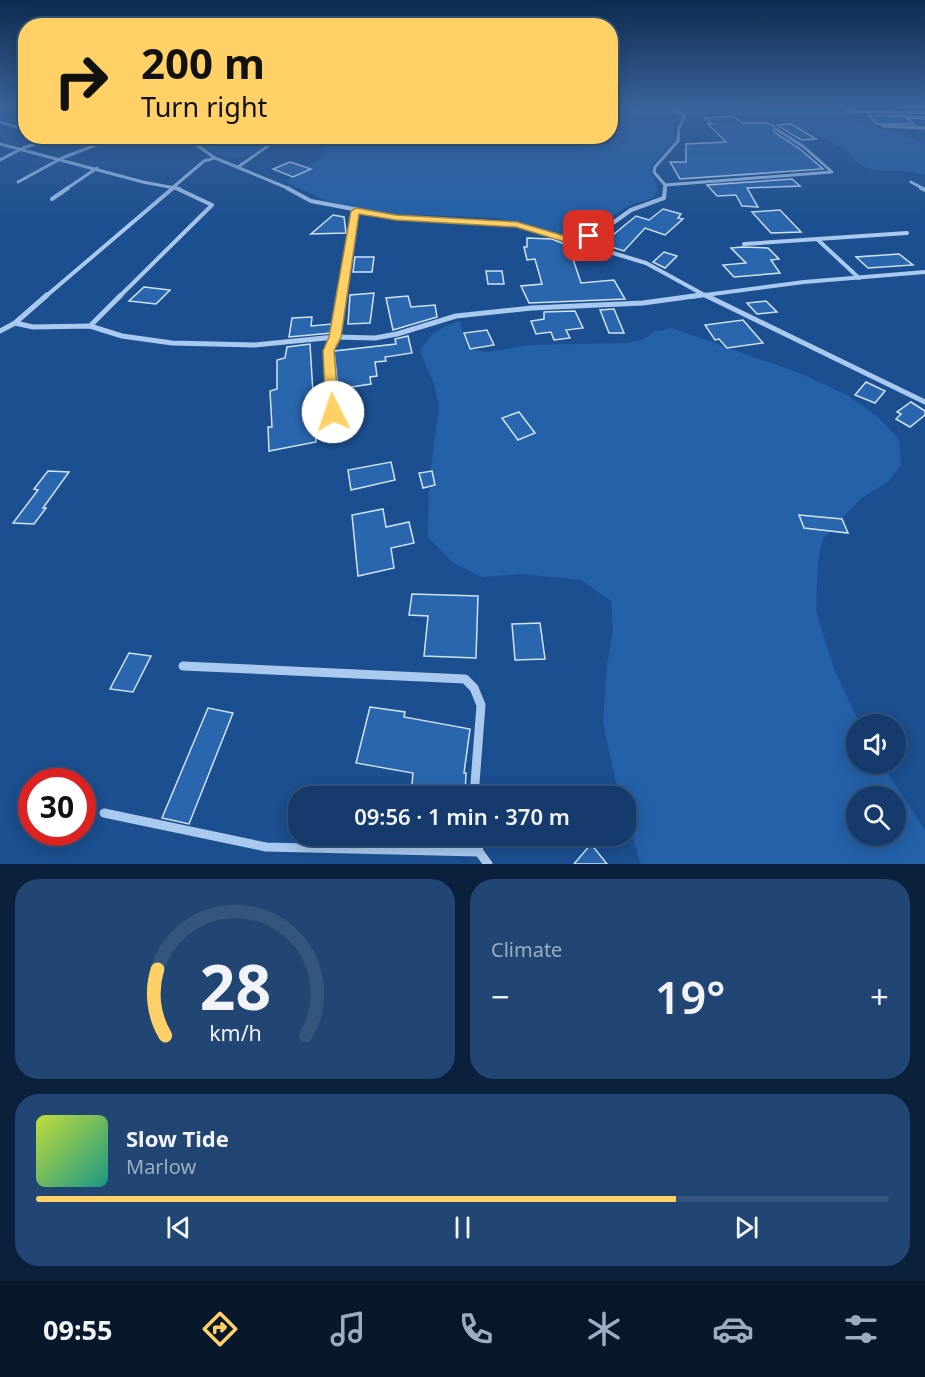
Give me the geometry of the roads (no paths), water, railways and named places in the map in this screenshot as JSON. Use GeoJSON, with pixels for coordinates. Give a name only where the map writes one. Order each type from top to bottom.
{"type":"FeatureCollection","features":[{"type":"Feature","properties":{"kind":"street"},"geometry":{"type":"LineString","coordinates":[[13,146],[143,182],[175,187],[212,205],[90,326]]}},
{"type":"Feature","properties":{"kind":"street"},"geometry":{"type":"LineString","coordinates":[[0,160],[28,146]]}},
{"type":"Feature","properties":{"kind":"street"},"geometry":{"type":"LineString","coordinates":[[18,183],[62,158],[92,146]]}},
{"type":"Feature","properties":{"kind":"street"},"geometry":{"type":"LineString","coordinates":[[199,146],[215,158],[279,183],[311,201],[396,217],[517,224],[646,263],[704,295],[925,402]]}},
{"type":"Feature","properties":{"kind":"street"},"geometry":{"type":"LineString","coordinates":[[238,167],[267,146]]}},
{"type":"Feature","properties":{"kind":"street"},"geometry":{"type":"LineString","coordinates":[[575,242],[603,230],[631,210],[664,198],[665,185],[654,172],[655,167],[673,146]]}},
{"type":"Feature","properties":{"kind":"street"},"geometry":{"type":"LineString","coordinates":[[665,185],[832,172],[803,146]]}},
{"type":"Feature","properties":{"kind":"street"},"geometry":{"type":"LineString","coordinates":[[0,331],[15,323],[89,257],[204,161],[215,158]]}},
{"type":"Feature","properties":{"kind":"street"},"geometry":{"type":"LineString","coordinates":[[52,199],[97,168]]}},
{"type":"Feature","properties":{"kind":"street"},"geometry":{"type":"LineString","coordinates":[[911,183],[925,190]]}},
{"type":"Feature","properties":{"kind":"street"},"geometry":{"type":"LineString","coordinates":[[333,412],[328,351],[335,337],[356,211]]}},
{"type":"Feature","properties":{"kind":"street"},"geometry":{"type":"LineString","coordinates":[[744,244],[907,233]]}},
{"type":"Feature","properties":{"kind":"street"},"geometry":{"type":"LineString","coordinates":[[817,239],[859,278]]}},
{"type":"Feature","properties":{"kind":"street"},"geometry":{"type":"LineString","coordinates":[[15,323],[43,327],[90,326],[122,336],[172,344],[255,345],[335,337],[375,338],[397,334],[456,316],[532,308],[643,303],[804,282],[925,272]]}},
{"type":"Feature","properties":{"kind":"street"},"geometry":{"type":"LineString","coordinates":[[183,666],[465,679],[474,688],[481,705],[475,786]]}},
{"type":"Feature","properties":{"kind":"street"},"geometry":{"type":"LineString","coordinates":[[104,813],[266,847],[479,852]]}},
{"type":"Feature","properties":{"kind":"street"},"geometry":{"type":"LineString","coordinates":[[478,846],[479,852],[488,864]]}}]}
